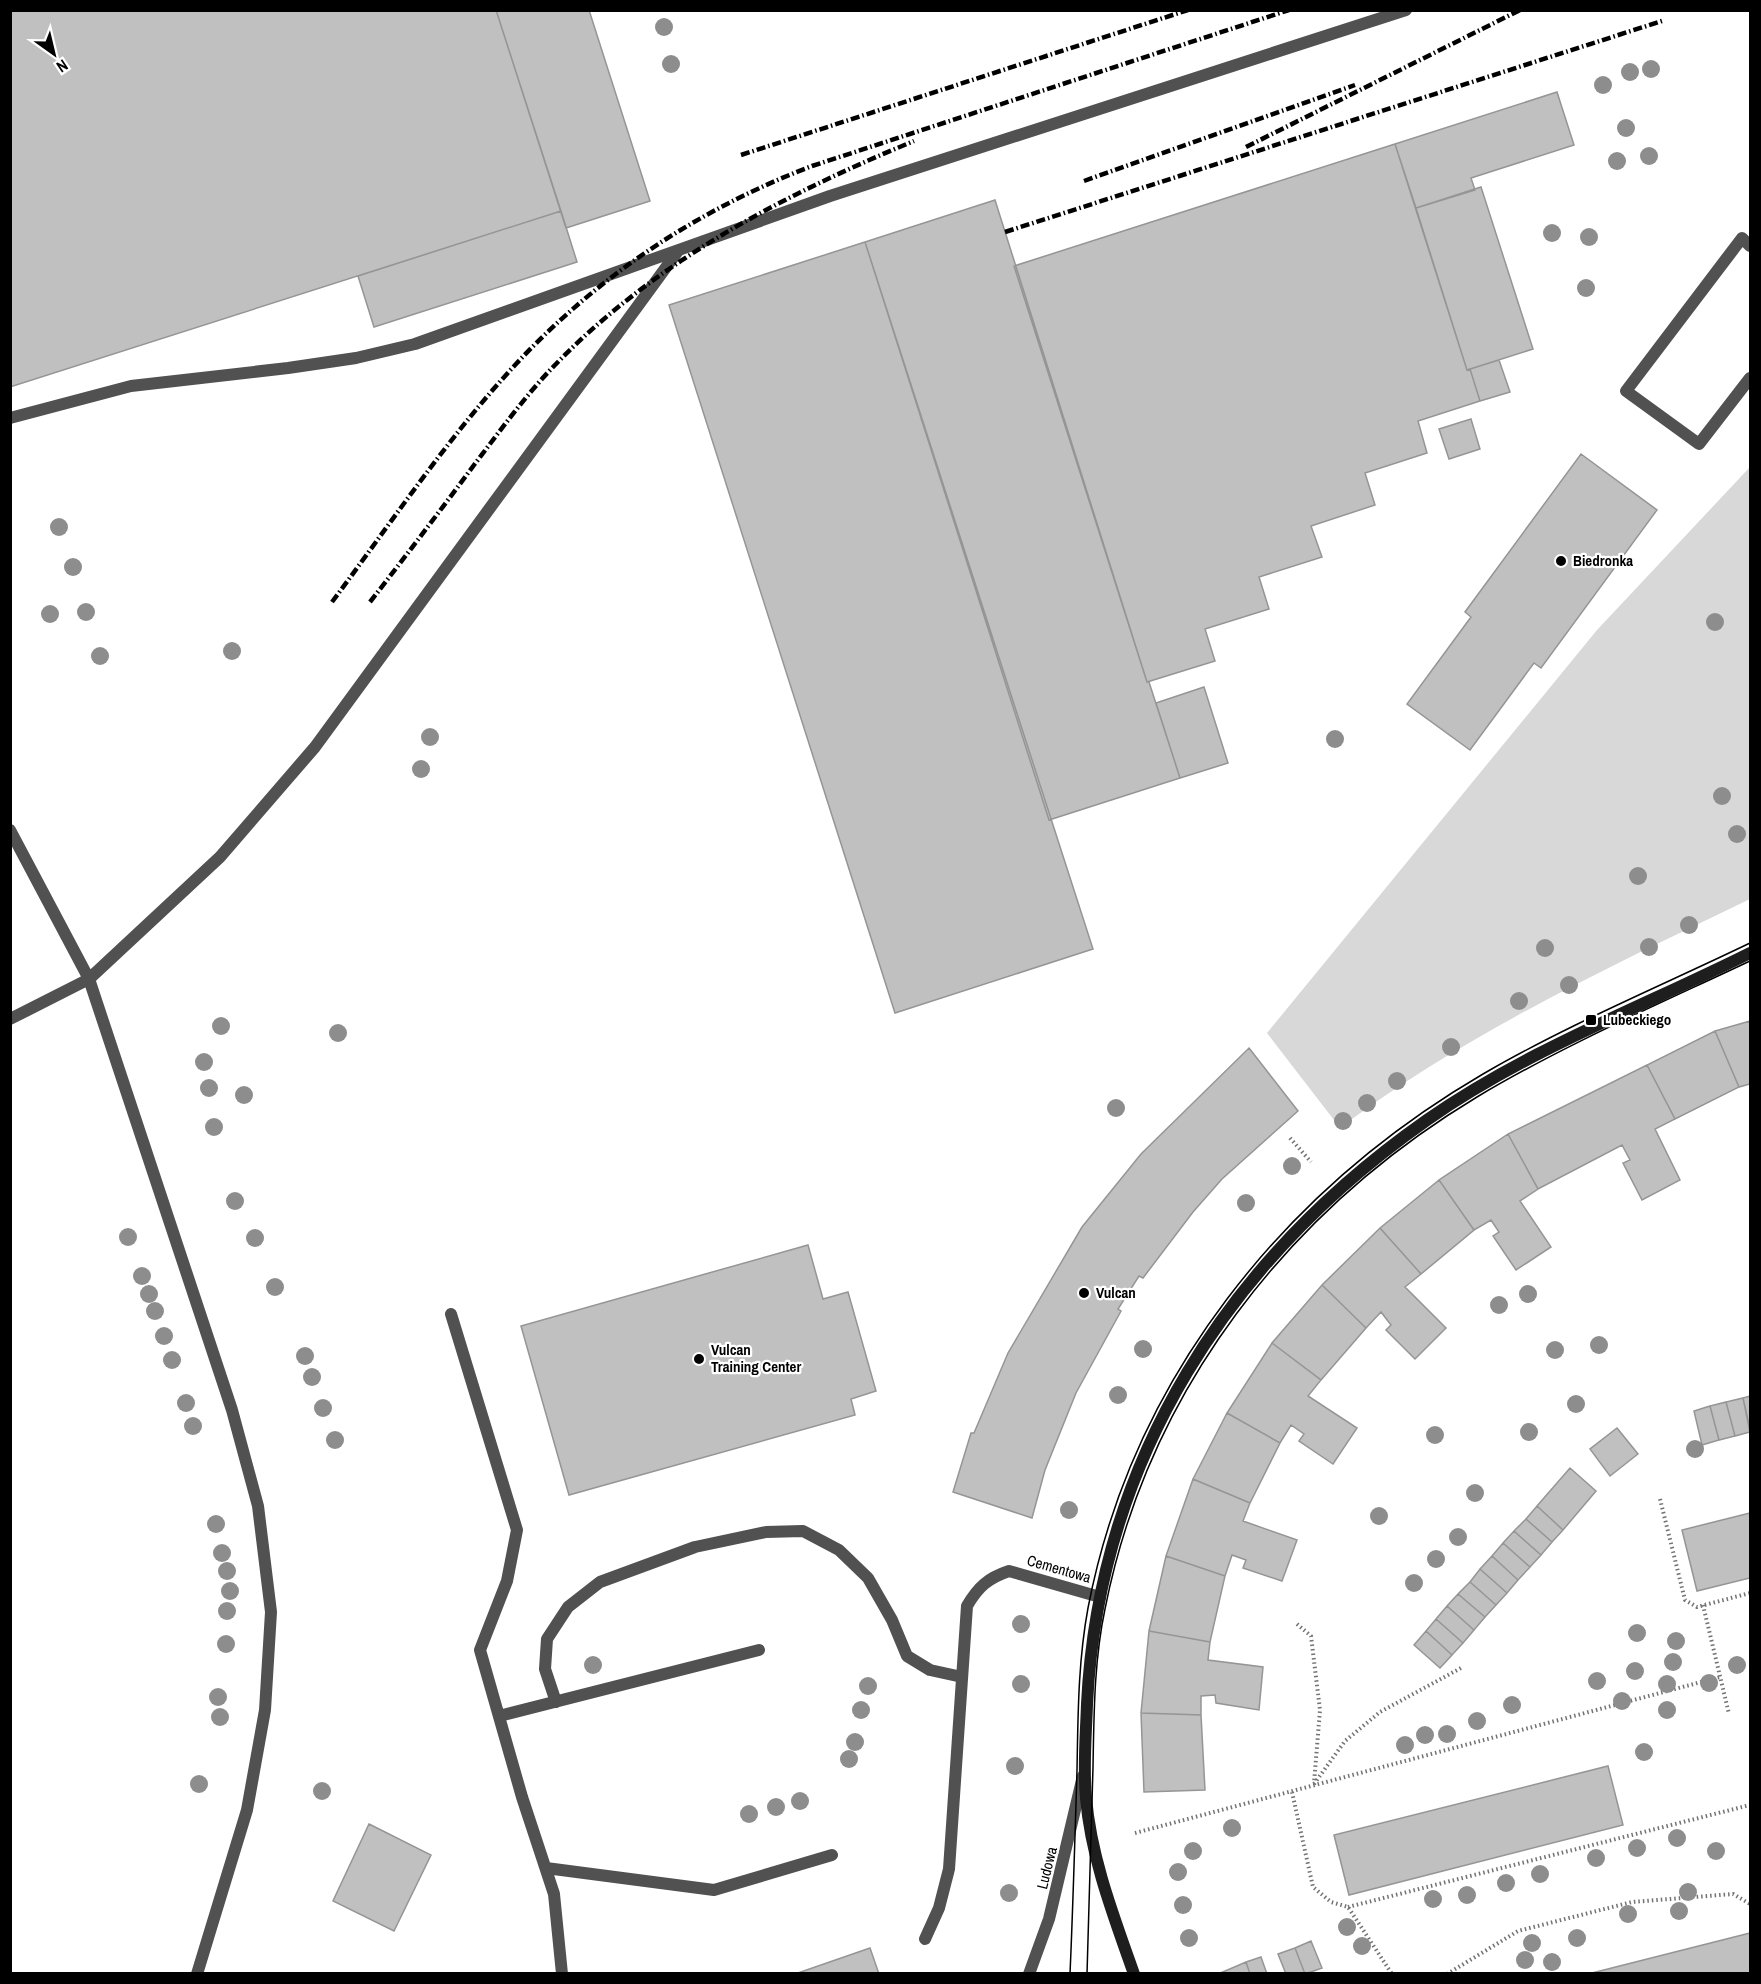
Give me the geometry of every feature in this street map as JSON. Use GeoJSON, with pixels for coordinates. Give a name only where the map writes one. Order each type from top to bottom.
{"type":"FeatureCollection","features":[{"type":"Feature","properties":{"kind":"street"},"geometry":{"type":"LineString","coordinates":[[10,418],[131,386],[311,365],[415,344],[830,196],[1406,10]]}},
{"type":"Feature","properties":{"kind":"street"},"geometry":{"type":"LineString","coordinates":[[1750,246],[1742,238],[1626,391],[1699,444],[1750,378]]}},
{"type":"Feature","properties":{"kind":"street"},"geometry":{"type":"LineString","coordinates":[[10,1019],[89,979],[220,857],[315,747],[679,250]]}},
{"type":"Feature","properties":{"kind":"street"},"geometry":{"type":"LineString","coordinates":[[10,830],[89,979],[232,1410],[258,1506],[271,1612],[265,1710],[248,1810],[197,1974]]}},
{"type":"Feature","properties":{"kind":"street"},"geometry":{"type":"LineString","coordinates":[[1134,1974],[1096,1856],[1086,1800],[1089,1666],[1108,1559],[1126,1499],[1174,1391],[1198,1352],[1240,1294],[1308,1220],[1389,1148],[1473,1090],[1567,1040],[1750,953]]}},
{"type":"Feature","properties":{"kind":"street"},"geometry":{"type":"LineString","coordinates":[[450,1314],[517,1530],[507,1581],[480,1650],[554,1894],[561,1974]]}},
{"type":"Feature","properties":{"kind":"street"},"geometry":{"type":"LineString","coordinates":[[556,1702],[545,1669],[547,1639],[568,1607],[600,1582],[695,1547],[766,1532],[803,1531],[839,1550],[868,1578],[892,1620],[907,1656],[930,1670],[962,1677],[949,1869],[939,1908],[925,1939]]}},
{"type":"Feature","properties":{"kind":"street","name":"Cementowa"},"geometry":{"type":"LineString","coordinates":[[962,1677],[967,1606],[979,1587],[995,1576],[1009,1571],[1100,1597]]}},
{"type":"Feature","properties":{"kind":"street"},"geometry":{"type":"LineString","coordinates":[[499,1716],[759,1650]]}},
{"type":"Feature","properties":{"kind":"street","name":"Ludowa"},"geometry":{"type":"LineString","coordinates":[[1029,1974],[1049,1919],[1085,1766]]}},
{"type":"Feature","properties":{"kind":"street"},"geometry":{"type":"LineString","coordinates":[[546,1868],[714,1890],[832,1855]]}},
{"type":"Feature","properties":{"kind":"path"},"geometry":{"type":"LineString","coordinates":[[1290,1138],[1311,1162]]}},
{"type":"Feature","properties":{"kind":"path"},"geometry":{"type":"LineString","coordinates":[[1660,1499],[1684,1600],[1697,1607],[1750,1593]]}},
{"type":"Feature","properties":{"kind":"path"},"geometry":{"type":"LineString","coordinates":[[1703,1605],[1729,1714]]}},
{"type":"Feature","properties":{"kind":"path"},"geometry":{"type":"LineString","coordinates":[[1297,1624],[1311,1636],[1320,1710],[1314,1784]]}},
{"type":"Feature","properties":{"kind":"path"},"geometry":{"type":"LineString","coordinates":[[1314,1784],[1345,1741],[1380,1712],[1461,1668]]}},
{"type":"Feature","properties":{"kind":"path"},"geometry":{"type":"LineString","coordinates":[[1136,1833],[1720,1677]]}},
{"type":"Feature","properties":{"kind":"path"},"geometry":{"type":"LineString","coordinates":[[1292,1792],[1313,1887],[1331,1902],[1348,1907],[1750,1805]]}},
{"type":"Feature","properties":{"kind":"path"},"geometry":{"type":"LineString","coordinates":[[1447,1974],[1518,1931],[1632,1902],[1733,1894],[1750,1904]]}},
{"type":"Feature","properties":{"kind":"path"},"geometry":{"type":"LineString","coordinates":[[1348,1907],[1392,1974]]}},
{"type":"Feature","properties":{"kind":"shaded area"},"geometry":{"type":"Polygon","coordinates":[[[1750,467],[1750,899],[1594,975],[1491,1030],[1441,1059],[1345,1124],[1334,1120],[1267,1033],[1597,630],[1750,467]]]}},
{"type":"Feature","properties":{"kind":"building"},"geometry":{"type":"Polygon","coordinates":[[[10,10],[496,10],[561,211],[10,387],[10,10]]]}},
{"type":"Feature","properties":{"kind":"building"},"geometry":{"type":"Polygon","coordinates":[[[496,10],[589,10],[650,201],[566,228],[496,10]]]}},
{"type":"Feature","properties":{"kind":"building"},"geometry":{"type":"Polygon","coordinates":[[[1557,92],[1574,145],[1471,178],[1475,190],[1416,208],[1395,144],[1557,92]]]}},
{"type":"Feature","properties":{"kind":"building"},"geometry":{"type":"Polygon","coordinates":[[[1395,144],[1467,370],[1470,369],[1480,401],[1418,421],[1427,453],[1365,473],[1375,505],[1311,526],[1322,557],[1259,577],[1269,609],[1205,629],[1215,661],[1147,682],[1014,266],[1395,144]]]}},
{"type":"Feature","properties":{"kind":"building"},"geometry":{"type":"Polygon","coordinates":[[[1481,187],[1533,349],[1467,370],[1416,208],[1481,187]]]}},
{"type":"Feature","properties":{"kind":"building"},"geometry":{"type":"Polygon","coordinates":[[[995,200],[1147,682],[1149,682],[1180,778],[1049,820],[865,242],[995,200]]]}},
{"type":"Feature","properties":{"kind":"building"},"geometry":{"type":"Polygon","coordinates":[[[561,211],[577,262],[374,327],[358,276],[561,211]]]}},
{"type":"Feature","properties":{"kind":"building"},"geometry":{"type":"Polygon","coordinates":[[[865,242],[1093,949],[895,1013],[669,305],[865,242]]]}},
{"type":"Feature","properties":{"kind":"building"},"geometry":{"type":"Polygon","coordinates":[[[1499,360],[1510,392],[1480,401],[1470,369],[1499,360]]]}},
{"type":"Feature","properties":{"kind":"building"},"geometry":{"type":"Polygon","coordinates":[[[1471,419],[1480,449],[1449,459],[1439,429],[1471,419]]]}},
{"type":"Feature","properties":{"kind":"building","name":"Biedronka"},"geometry":{"type":"Polygon","coordinates":[[[1581,454],[1657,510],[1541,668],[1534,663],[1470,750],[1407,704],[1471,617],[1465,612],[1581,454]]]}},
{"type":"Feature","properties":{"kind":"building"},"geometry":{"type":"Polygon","coordinates":[[[1204,687],[1228,763],[1180,778],[1156,703],[1204,687]]]}},
{"type":"Feature","properties":{"kind":"building"},"geometry":{"type":"Polygon","coordinates":[[[1750,1021],[1750,1084],[1739,1087],[1715,1031],[1750,1021]]]}},
{"type":"Feature","properties":{"kind":"building"},"geometry":{"type":"Polygon","coordinates":[[[1715,1031],[1739,1087],[1675,1119],[1647,1065],[1715,1031]]]}},
{"type":"Feature","properties":{"kind":"building","name":"Vulcan"},"geometry":{"type":"Polygon","coordinates":[[[1249,1048],[1298,1111],[1222,1179],[1193,1212],[1143,1278],[1139,1276],[1118,1309],[1121,1311],[1076,1393],[1045,1470],[1032,1518],[953,1492],[971,1433],[974,1433],[1008,1353],[1082,1227],[1141,1154],[1249,1048]]]}},
{"type":"Feature","properties":{"kind":"building"},"geometry":{"type":"Polygon","coordinates":[[[1647,1065],[1675,1119],[1655,1129],[1680,1180],[1642,1200],[1623,1163],[1630,1160],[1622,1145],[1538,1189],[1508,1134],[1647,1065]]]}},
{"type":"Feature","properties":{"kind":"building"},"geometry":{"type":"Polygon","coordinates":[[[1508,1134],[1538,1189],[1520,1201],[1551,1247],[1516,1270],[1493,1236],[1499,1232],[1491,1220],[1474,1230],[1439,1180],[1508,1134]]]}},
{"type":"Feature","properties":{"kind":"building"},"geometry":{"type":"Polygon","coordinates":[[[1439,1180],[1474,1230],[1421,1274],[1380,1228],[1439,1180]]]}},
{"type":"Feature","properties":{"kind":"building"},"geometry":{"type":"Polygon","coordinates":[[[1380,1228],[1421,1274],[1405,1287],[1446,1328],[1415,1359],[1386,1330],[1391,1325],[1381,1312],[1366,1328],[1322,1285],[1380,1228]]]}},
{"type":"Feature","properties":{"kind":"building","name":"Vulcan Training Center"},"geometry":{"type":"Polygon","coordinates":[[[808,1245],[823,1299],[848,1292],[876,1391],[851,1399],[855,1415],[569,1495],[521,1326],[808,1245]]]}},
{"type":"Feature","properties":{"kind":"building"},"geometry":{"type":"Polygon","coordinates":[[[1322,1285],[1366,1328],[1321,1380],[1272,1343],[1322,1285]]]}},
{"type":"Feature","properties":{"kind":"building"},"geometry":{"type":"Polygon","coordinates":[[[1272,1343],[1321,1380],[1308,1396],[1357,1428],[1333,1464],[1299,1441],[1304,1434],[1291,1425],[1280,1443],[1227,1413],[1272,1343]]]}},
{"type":"Feature","properties":{"kind":"building"},"geometry":{"type":"Polygon","coordinates":[[[1750,1396],[1750,1429],[1743,1398],[1750,1396]]]}},
{"type":"Feature","properties":{"kind":"building"},"geometry":{"type":"Polygon","coordinates":[[[1743,1398],[1750,1432],[1735,1436],[1726,1402],[1743,1398]]]}},
{"type":"Feature","properties":{"kind":"building"},"geometry":{"type":"Polygon","coordinates":[[[1726,1402],[1735,1436],[1719,1440],[1710,1406],[1726,1402]]]}},
{"type":"Feature","properties":{"kind":"building"},"geometry":{"type":"Polygon","coordinates":[[[1710,1406],[1719,1440],[1702,1445],[1694,1411],[1710,1406]]]}},
{"type":"Feature","properties":{"kind":"building"},"geometry":{"type":"Polygon","coordinates":[[[1227,1413],[1280,1443],[1250,1503],[1193,1479],[1227,1413]]]}},
{"type":"Feature","properties":{"kind":"building"},"geometry":{"type":"Polygon","coordinates":[[[1617,1428],[1638,1454],[1610,1476],[1590,1449],[1617,1428]]]}},
{"type":"Feature","properties":{"kind":"building"},"geometry":{"type":"Polygon","coordinates":[[[1570,1468],[1596,1491],[1563,1530],[1537,1506],[1570,1468]]]}},
{"type":"Feature","properties":{"kind":"building"},"geometry":{"type":"Polygon","coordinates":[[[1193,1479],[1250,1503],[1243,1521],[1297,1540],[1282,1581],[1243,1568],[1246,1560],[1232,1555],[1225,1576],[1166,1556],[1193,1479]]]}},
{"type":"Feature","properties":{"kind":"building"},"geometry":{"type":"Polygon","coordinates":[[[1537,1506],[1563,1530],[1552,1542],[1526,1519],[1537,1506]]]}},
{"type":"Feature","properties":{"kind":"building"},"geometry":{"type":"Polygon","coordinates":[[[1750,1513],[1750,1578],[1697,1591],[1682,1530],[1750,1513]]]}},
{"type":"Feature","properties":{"kind":"building"},"geometry":{"type":"Polygon","coordinates":[[[1526,1519],[1552,1542],[1541,1555],[1514,1531],[1526,1519]]]}},
{"type":"Feature","properties":{"kind":"building"},"geometry":{"type":"Polygon","coordinates":[[[1514,1531],[1541,1555],[1530,1567],[1503,1543],[1514,1531]]]}},
{"type":"Feature","properties":{"kind":"building"},"geometry":{"type":"Polygon","coordinates":[[[1503,1543],[1530,1567],[1518,1580],[1492,1556],[1503,1543]]]}},
{"type":"Feature","properties":{"kind":"building"},"geometry":{"type":"Polygon","coordinates":[[[1166,1556],[1225,1576],[1210,1642],[1149,1631],[1166,1556]]]}},
{"type":"Feature","properties":{"kind":"building"},"geometry":{"type":"Polygon","coordinates":[[[1492,1556],[1518,1580],[1507,1593],[1480,1569],[1492,1556]]]}},
{"type":"Feature","properties":{"kind":"building"},"geometry":{"type":"Polygon","coordinates":[[[1480,1569],[1507,1593],[1496,1605],[1470,1582],[1480,1569]]]}},
{"type":"Feature","properties":{"kind":"building"},"geometry":{"type":"Polygon","coordinates":[[[1470,1582],[1496,1605],[1485,1617],[1458,1594],[1470,1582]]]}},
{"type":"Feature","properties":{"kind":"building"},"geometry":{"type":"Polygon","coordinates":[[[1458,1594],[1485,1617],[1474,1630],[1447,1606],[1458,1594]]]}},
{"type":"Feature","properties":{"kind":"building"},"geometry":{"type":"Polygon","coordinates":[[[1447,1606],[1474,1630],[1463,1643],[1436,1619],[1447,1606]]]}},
{"type":"Feature","properties":{"kind":"building"},"geometry":{"type":"Polygon","coordinates":[[[1436,1619],[1463,1643],[1452,1655],[1426,1631],[1436,1619]]]}},
{"type":"Feature","properties":{"kind":"building"},"geometry":{"type":"Polygon","coordinates":[[[1149,1631],[1210,1642],[1208,1660],[1263,1667],[1259,1710],[1216,1703],[1215,1695],[1201,1696],[1201,1715],[1141,1713],[1149,1631]]]}},
{"type":"Feature","properties":{"kind":"building"},"geometry":{"type":"Polygon","coordinates":[[[1426,1631],[1452,1655],[1440,1668],[1414,1645],[1426,1631]]]}},
{"type":"Feature","properties":{"kind":"building"},"geometry":{"type":"Polygon","coordinates":[[[1141,1713],[1201,1715],[1205,1790],[1144,1792],[1141,1713]]]}},
{"type":"Feature","properties":{"kind":"building"},"geometry":{"type":"Polygon","coordinates":[[[1608,1766],[1623,1825],[1349,1895],[1334,1835],[1608,1766]]]}},
{"type":"Feature","properties":{"kind":"building"},"geometry":{"type":"Polygon","coordinates":[[[369,1824],[431,1855],[394,1931],[333,1901],[369,1824]]]}},
{"type":"Feature","properties":{"kind":"building"},"geometry":{"type":"Polygon","coordinates":[[[1750,1933],[1750,1974],[1588,1974],[1750,1933]]]}},
{"type":"Feature","properties":{"kind":"building"},"geometry":{"type":"Polygon","coordinates":[[[1311,1941],[1322,1968],[1305,1974],[1295,1948],[1311,1941]]]}},
{"type":"Feature","properties":{"kind":"building"},"geometry":{"type":"Polygon","coordinates":[[[870,1948],[879,1974],[795,1974],[870,1948]]]}},
{"type":"Feature","properties":{"kind":"building"},"geometry":{"type":"Polygon","coordinates":[[[1295,1948],[1305,1974],[1286,1974],[1278,1954],[1295,1948]]]}},
{"type":"Feature","properties":{"kind":"building"},"geometry":{"type":"Polygon","coordinates":[[[1261,1957],[1267,1974],[1250,1974],[1246,1962],[1261,1957]]]}},
{"type":"Feature","properties":{"kind":"building"},"geometry":{"type":"Polygon","coordinates":[[[1246,1962],[1250,1974],[1218,1974],[1246,1962]]]}},
{"type":"Feature","properties":{"kind":"tram line"},"geometry":{"type":"LineString","coordinates":[[1070,1974],[1079,1689],[1088,1608],[1109,1524],[1140,1444],[1180,1369],[1227,1299],[1282,1234],[1343,1175],[1410,1121],[1515,1056],[1750,943]]}},
{"type":"Feature","properties":{"kind":"tram line"},"geometry":{"type":"LineString","coordinates":[[1087,1974],[1094,1707],[1101,1629],[1126,1529],[1155,1453],[1192,1381],[1236,1314],[1288,1252],[1345,1194],[1409,1143],[1477,1097],[1510,1078],[1612,1026],[1750,961]]}},
{"type":"Feature","properties":{"kind":"railway"},"geometry":{"type":"LineString","coordinates":[[741,155],[1188,10]]}},
{"type":"Feature","properties":{"kind":"railway"},"geometry":{"type":"LineString","coordinates":[[332,602],[467,420],[516,364],[581,302],[616,274],[691,224],[770,183],[812,166],[1289,10]]}},
{"type":"Feature","properties":{"kind":"railway"},"geometry":{"type":"LineString","coordinates":[[1246,147],[1520,10]]}},
{"type":"Feature","properties":{"kind":"railway"},"geometry":{"type":"LineString","coordinates":[[1005,232],[1662,21]]}},
{"type":"Feature","properties":{"kind":"railway"},"geometry":{"type":"LineString","coordinates":[[1084,181],[1355,85]]}},
{"type":"Feature","properties":{"kind":"railway"},"geometry":{"type":"LineString","coordinates":[[370,602],[543,377],[593,329],[677,263],[722,235],[817,184],[914,141]]}},
{"type":"Feature","properties":{"kind":"place","name":"Biedronka"},"geometry":{"type":"Point","coordinates":[1561,561]}},
{"type":"Feature","properties":{"kind":"place","name":"Lubeckiego"},"geometry":{"type":"Point","coordinates":[1591,1020]}},
{"type":"Feature","properties":{"kind":"place","name":"Vulcan"},"geometry":{"type":"Point","coordinates":[1084,1293]}},
{"type":"Feature","properties":{"kind":"place","name":"Vulcan Training Center"},"geometry":{"type":"Point","coordinates":[699,1359]}}]}
